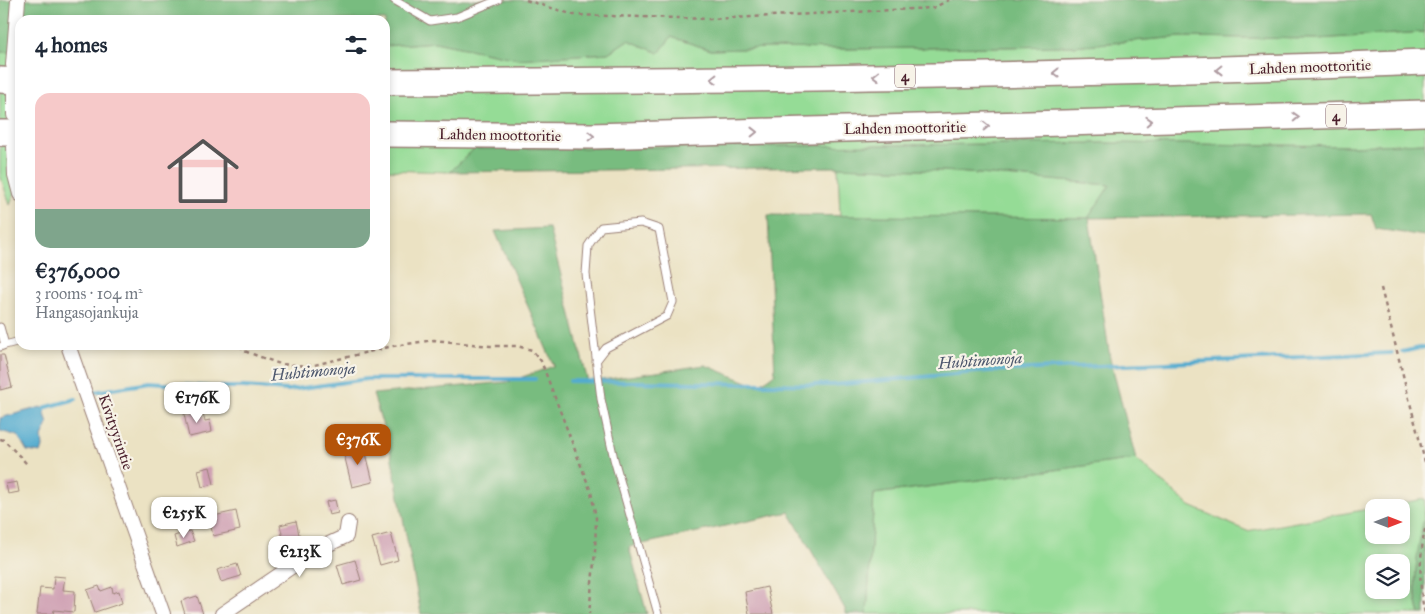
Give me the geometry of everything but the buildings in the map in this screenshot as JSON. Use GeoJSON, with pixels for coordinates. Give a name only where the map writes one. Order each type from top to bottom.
{"type":"FeatureCollection","features":[{"type":"Feature","properties":{"kind":"highway","name":"Lahden moottoritie"},"geometry":{"type":"LineString","coordinates":[[390,82],[603,81],[1054,73],[1246,69],[1425,62]]}},
{"type":"Feature","properties":{"kind":"highway","name":"Lahden moottoritie"},"geometry":{"type":"LineString","coordinates":[[390,134],[591,136],[1425,113]]}},
{"type":"Feature","properties":{"kind":"street"},"geometry":{"type":"LineString","coordinates":[[17,15],[18,0]]}},
{"type":"Feature","properties":{"kind":"street"},"geometry":{"type":"LineString","coordinates":[[15,40],[12,80],[12,132],[15,175]]}},
{"type":"Feature","properties":{"kind":"street","name":"Kivityyrintie"},"geometry":{"type":"LineString","coordinates":[[70,350],[163,614]]}},
{"type":"Feature","properties":{"kind":"street"},"geometry":{"type":"LineString","coordinates":[[222,614],[316,550],[346,536],[348,523]]}},
{"type":"Feature","properties":{"kind":"lane"},"geometry":{"type":"LineString","coordinates":[[394,0],[430,21],[457,17],[498,0]]}},
{"type":"Feature","properties":{"kind":"lane"},"geometry":{"type":"LineString","coordinates":[[596,361],[606,348],[667,316],[672,302],[659,229],[641,223],[601,227],[588,246],[586,274],[596,361],[600,390],[614,459],[658,614]]}},
{"type":"Feature","properties":{"kind":"lane"},"geometry":{"type":"LineString","coordinates":[[0,327],[3,346],[15,342]]}},
{"type":"Feature","properties":{"kind":"path"},"geometry":{"type":"LineString","coordinates":[[526,0],[574,15],[711,20],[933,8],[949,0]]}},
{"type":"Feature","properties":{"kind":"path"},"geometry":{"type":"LineString","coordinates":[[1381,288],[1425,462]]}},
{"type":"Feature","properties":{"kind":"path"},"geometry":{"type":"LineString","coordinates":[[390,347],[434,340],[490,346],[517,346],[532,350],[541,361],[591,492],[596,518],[589,614]]}},
{"type":"Feature","properties":{"kind":"path"},"geometry":{"type":"LineString","coordinates":[[244,350],[280,364],[310,366],[376,350]]}},
{"type":"Feature","properties":{"kind":"path"},"geometry":{"type":"LineString","coordinates":[[0,440],[4,440],[28,464]]}},
{"type":"Feature","properties":{"kind":"path"},"geometry":{"type":"LineString","coordinates":[[1425,529],[1422,543],[1421,598],[1425,613]]}},
{"type":"Feature","properties":{"kind":"green space"},"geometry":{"type":"Polygon","coordinates":[[[0,0],[1425,0],[1425,32],[1317,39],[1181,37],[1072,46],[711,50],[671,37],[659,53],[628,40],[608,53],[518,59],[435,42],[390,46],[390,15],[15,15],[15,52],[0,52],[0,0]]]}},
{"type":"Feature","properties":{"kind":"green space"},"geometry":{"type":"Polygon","coordinates":[[[1425,32],[1425,143],[1355,146],[1104,143],[474,149],[450,172],[390,170],[390,46],[435,42],[518,59],[608,53],[628,40],[659,53],[671,37],[711,50],[1072,46],[1181,37],[1317,39],[1425,32]]]}},
{"type":"Feature","properties":{"kind":"green space"},"geometry":{"type":"Polygon","coordinates":[[[0,52],[15,52],[15,192],[10,205],[0,175],[0,52]]]}},
{"type":"Feature","properties":{"kind":"green space"},"geometry":{"type":"Polygon","coordinates":[[[1104,143],[1355,146],[1425,143],[1425,236],[1376,229],[1371,214],[1089,218],[1110,358],[1136,459],[874,494],[867,614],[845,614],[845,609],[789,512],[629,547],[647,614],[421,614],[390,449],[373,394],[508,382],[554,366],[495,231],[549,228],[588,382],[705,365],[757,386],[775,374],[768,215],[1088,218],[1110,185],[944,171],[838,167],[450,172],[474,149],[1104,143]]]}},
{"type":"Feature","properties":{"kind":"green space"},"geometry":{"type":"Polygon","coordinates":[[[838,167],[944,171],[1110,185],[1089,218],[840,216],[838,167]]]}},
{"type":"Feature","properties":{"kind":"green space"},"geometry":{"type":"Polygon","coordinates":[[[1136,459],[1190,506],[1247,531],[1365,510],[1365,544],[1410,544],[1410,501],[1425,499],[1415,586],[1420,614],[867,614],[874,494],[1136,459]]]}},
{"type":"Feature","properties":{"kind":"green space"},"geometry":{"type":"Polygon","coordinates":[[[1425,512],[1425,614],[1420,614],[1417,603],[1416,577],[1418,550],[1425,512]]]}},
{"type":"Feature","properties":{"kind":"water"},"geometry":{"type":"Polygon","coordinates":[[[41,407],[44,410],[48,424],[42,437],[43,447],[41,453],[27,451],[18,436],[0,431],[0,418],[41,407]]]}},
{"type":"Feature","properties":{"kind":"waterway","name":"Huhtimonoja"},"geometry":{"type":"LineString","coordinates":[[1402,352],[1425,347]]}},
{"type":"Feature","properties":{"kind":"waterway","name":"Huhtimonoja"},"geometry":{"type":"LineString","coordinates":[[570,381],[832,385],[988,371],[1392,353]]}},
{"type":"Feature","properties":{"kind":"waterway","name":"Huhtimonoja"},"geometry":{"type":"LineString","coordinates":[[94,392],[149,383],[288,390],[367,379],[535,379]]}},
{"type":"Feature","properties":{"kind":"waterway","name":"Huhtimonoja"},"geometry":{"type":"LineString","coordinates":[[44,410],[47,407],[76,399]]}}]}
